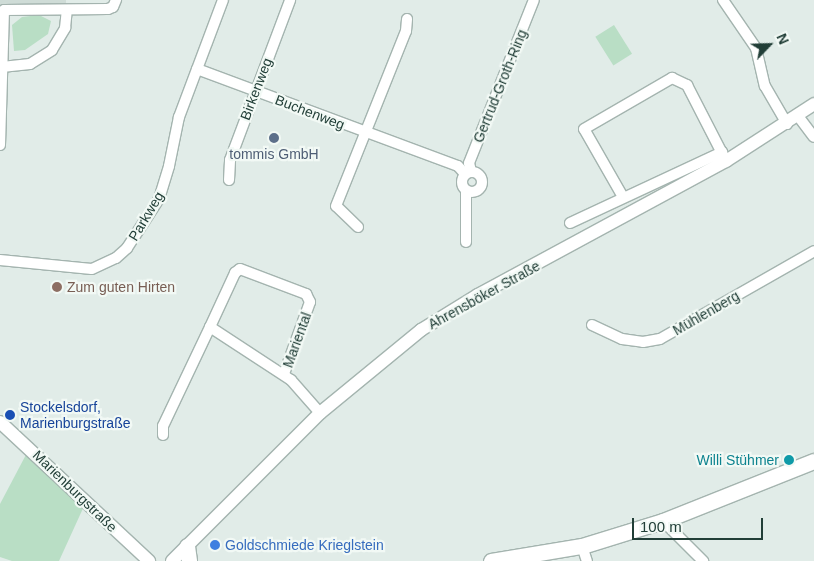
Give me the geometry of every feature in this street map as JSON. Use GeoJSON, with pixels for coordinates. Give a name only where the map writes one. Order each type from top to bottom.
{"type":"FeatureCollection","features":[{"type":"Feature","properties":{"kind":"main road"},"geometry":{"type":"LineString","coordinates":[[491,561],[582,546],[663,521],[814,461]]}},
{"type":"Feature","properties":{"kind":"street"},"geometry":{"type":"LineString","coordinates":[[0,145],[4,10],[108,9],[113,7],[116,0]]}},
{"type":"Feature","properties":{"kind":"street","name":"Parkweg"},"geometry":{"type":"LineString","coordinates":[[0,260],[92,269],[116,258],[127,248],[159,199],[169,166],[178,117],[223,0]]}},
{"type":"Feature","properties":{"kind":"street","name":"Birkenweg"},"geometry":{"type":"LineString","coordinates":[[229,180],[230,160],[290,0]]}},
{"type":"Feature","properties":{"kind":"street","name":"Gertrud-Groth-Ring"},"geometry":{"type":"LineString","coordinates":[[466,242],[466,191],[462,186],[468,173],[469,163],[534,0]]}},
{"type":"Feature","properties":{"kind":"street"},"geometry":{"type":"LineString","coordinates":[[723,0],[756,48],[765,86],[787,124]]}},
{"type":"Feature","properties":{"kind":"street"},"geometry":{"type":"LineString","coordinates":[[2,67],[30,64],[52,50],[65,28],[67,10]]}},
{"type":"Feature","properties":{"kind":"street"},"geometry":{"type":"LineString","coordinates":[[358,228],[336,206],[367,134],[406,31],[407,18]]}},
{"type":"Feature","properties":{"kind":"street","name":"Buchenweg"},"geometry":{"type":"LineString","coordinates":[[197,70],[367,134]]}},
{"type":"Feature","properties":{"kind":"street"},"geometry":{"type":"LineString","coordinates":[[623,197],[584,129],[672,78],[688,85],[724,156]]}},
{"type":"Feature","properties":{"kind":"street","name":"Ahrensböker Straße"},"geometry":{"type":"LineString","coordinates":[[172,561],[188,554],[320,413],[385,356],[449,312],[724,156],[787,124],[814,104]]}},
{"type":"Feature","properties":{"kind":"street"},"geometry":{"type":"LineString","coordinates":[[798,116],[814,137]]}},
{"type":"Feature","properties":{"kind":"street"},"geometry":{"type":"LineString","coordinates":[[367,134],[458,166],[468,173],[481,176],[481,187],[472,192],[466,191]]}},
{"type":"Feature","properties":{"kind":"street","name":"Ahrensböker Straße"},"geometry":{"type":"LineString","coordinates":[[570,223],[623,197],[724,156]]}},
{"type":"Feature","properties":{"kind":"street","name":"Mühlenberg"},"geometry":{"type":"LineString","coordinates":[[592,325],[622,339],[644,342],[660,339],[814,251]]}},
{"type":"Feature","properties":{"kind":"street","name":"Mariental"},"geometry":{"type":"LineString","coordinates":[[163,435],[163,426],[240,269],[306,294],[310,302],[284,374]]}},
{"type":"Feature","properties":{"kind":"street","name":"Mariental"},"geometry":{"type":"LineString","coordinates":[[210,327],[284,374],[320,413]]}},
{"type":"Feature","properties":{"kind":"street","name":"Marienburgstraße"},"geometry":{"type":"LineString","coordinates":[[0,422],[149,561]]}},
{"type":"Feature","properties":{"kind":"street"},"geometry":{"type":"LineString","coordinates":[[663,521],[703,561]]}},
{"type":"Feature","properties":{"kind":"street"},"geometry":{"type":"LineString","coordinates":[[582,546],[587,561]]}},
{"type":"Feature","properties":{"kind":"shaded area"},"geometry":{"type":"Polygon","coordinates":[[[0,0],[66,0],[66,6],[1,5],[0,29],[0,0]]]}},
{"type":"Feature","properties":{"kind":"green space"},"geometry":{"type":"Polygon","coordinates":[[[39,15],[51,21],[48,34],[25,50],[14,51],[12,25],[22,17],[39,15]]]}},
{"type":"Feature","properties":{"kind":"green space"},"geometry":{"type":"Polygon","coordinates":[[[614,25],[632,54],[613,65],[595,37],[614,25]]]}},
{"type":"Feature","properties":{"kind":"green space"},"geometry":{"type":"Polygon","coordinates":[[[29,449],[85,504],[59,561],[12,561],[0,557],[0,504],[29,449]]]}},
{"type":"Feature","properties":{"kind":"place","name":"tommis GmbH"},"geometry":{"type":"Point","coordinates":[274,138]}},
{"type":"Feature","properties":{"kind":"place","name":"Zum guten Hirten"},"geometry":{"type":"Point","coordinates":[57,287]}},
{"type":"Feature","properties":{"kind":"place","name":"Stockelsdorf, Marienburgstraße"},"geometry":{"type":"Point","coordinates":[10,415]}},
{"type":"Feature","properties":{"kind":"place","name":"Willi Stühmer"},"geometry":{"type":"Point","coordinates":[789,460]}},
{"type":"Feature","properties":{"kind":"place","name":"Goldschmiede Krieglstein"},"geometry":{"type":"Point","coordinates":[215,545]}}]}
